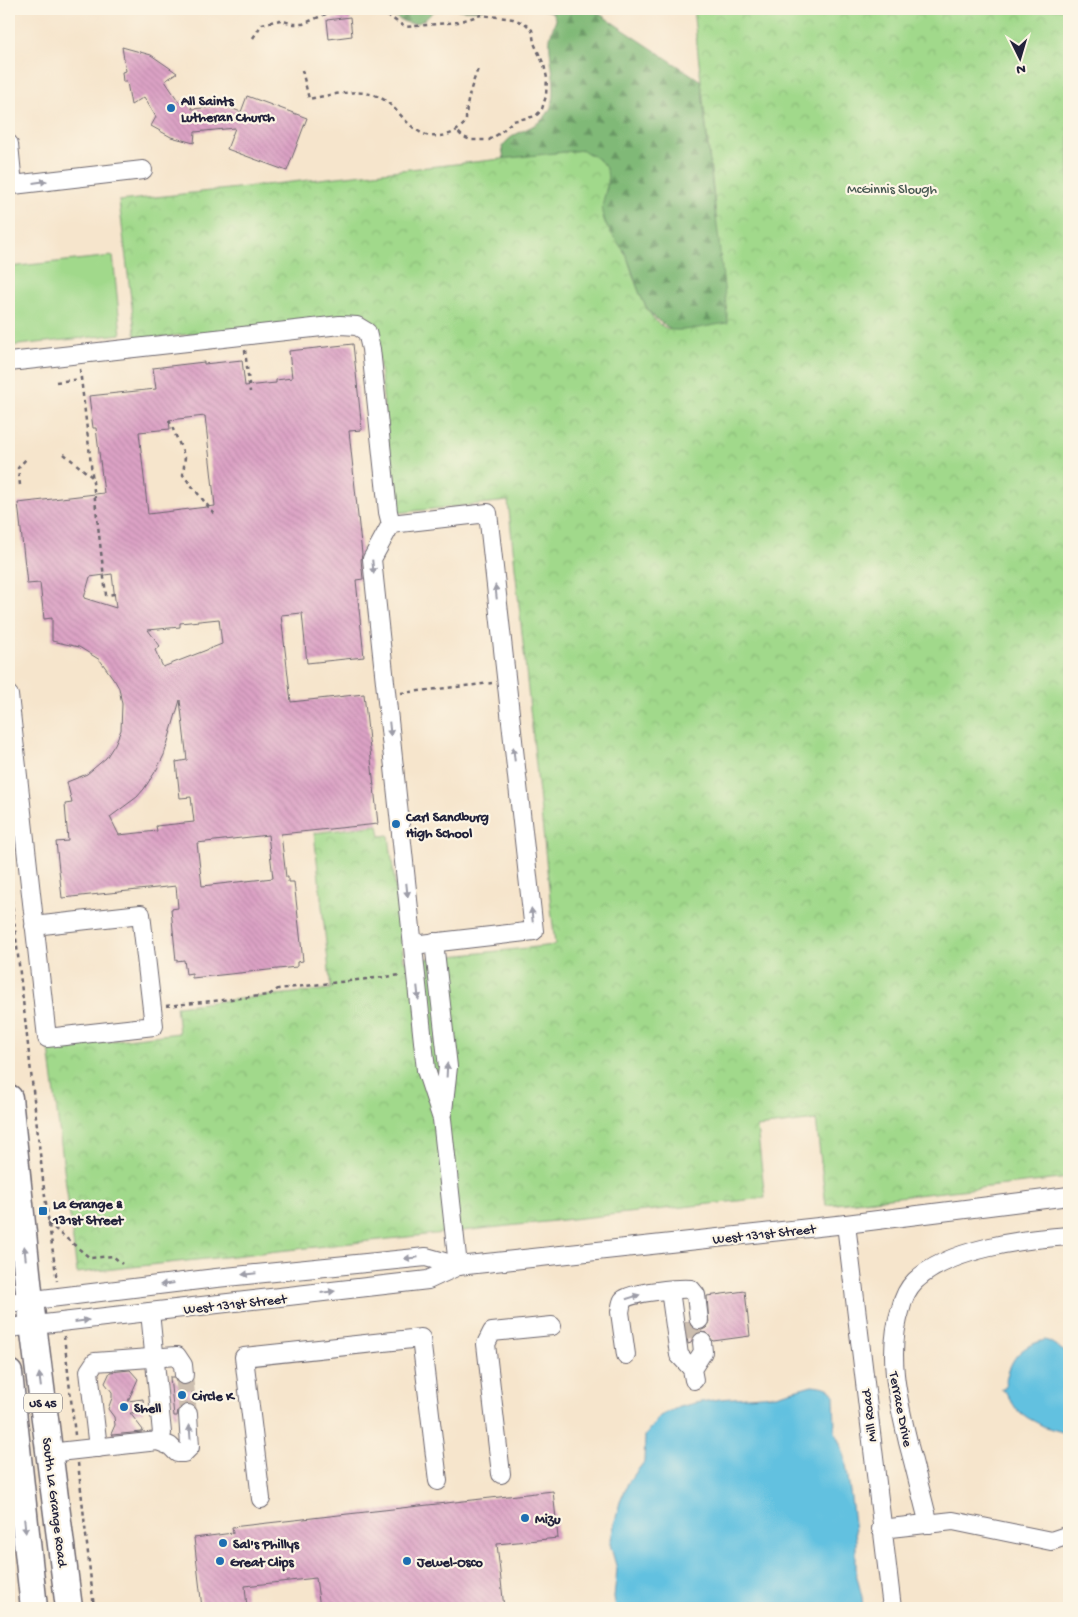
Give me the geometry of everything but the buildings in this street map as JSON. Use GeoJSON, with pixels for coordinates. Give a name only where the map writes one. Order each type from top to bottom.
{"type":"FeatureCollection","features":[{"type":"Feature","properties":{"kind":"highway","name":"South La Grange Road"},"geometry":{"type":"LineString","coordinates":[[9,1098],[20,1315],[49,1453],[69,1608]]}},
{"type":"Feature","properties":{"kind":"highway","name":"US 45"},"geometry":{"type":"LineString","coordinates":[[9,1373],[13,1457],[34,1608]]}},
{"type":"Feature","properties":{"kind":"street"},"geometry":{"type":"LineString","coordinates":[[9,145],[13,185],[143,170]]}},
{"type":"Feature","properties":{"kind":"street"},"geometry":{"type":"LineString","coordinates":[[9,362],[330,326],[356,326],[366,332],[369,340],[388,512],[391,524],[372,559],[426,1070],[442,1119],[458,1266]]}},
{"type":"Feature","properties":{"kind":"street"},"geometry":{"type":"LineString","coordinates":[[391,524],[488,513],[534,931],[413,944]]}},
{"type":"Feature","properties":{"kind":"street"},"geometry":{"type":"LineString","coordinates":[[9,695],[12,764],[47,1038],[154,1026],[141,914],[34,926]]}},
{"type":"Feature","properties":{"kind":"street"},"geometry":{"type":"LineString","coordinates":[[434,942],[448,1067],[442,1119]]}},
{"type":"Feature","properties":{"kind":"street","name":"West 131st Street"},"geometry":{"type":"LineString","coordinates":[[20,1315],[150,1312],[428,1280],[458,1266],[846,1224],[1069,1196]]}},
{"type":"Feature","properties":{"kind":"street","name":"Mill Road"},"geometry":{"type":"LineString","coordinates":[[846,1224],[892,1608]]}},
{"type":"Feature","properties":{"kind":"street","name":"Terrace Drive"},"geometry":{"type":"LineString","coordinates":[[929,1524],[898,1401],[893,1364],[893,1341],[904,1298],[913,1282],[930,1268],[948,1259],[1007,1244],[1069,1236]]}},
{"type":"Feature","properties":{"kind":"street","name":"West 131st Street"},"geometry":{"type":"LineString","coordinates":[[20,1315],[216,1278],[426,1257],[458,1266]]}},
{"type":"Feature","properties":{"kind":"street"},"geometry":{"type":"LineString","coordinates":[[678,1290],[691,1321]]}},
{"type":"Feature","properties":{"kind":"street"},"geometry":{"type":"LineString","coordinates":[[626,1355],[620,1312],[623,1300],[637,1294],[678,1290]]}},
{"type":"Feature","properties":{"kind":"street"},"geometry":{"type":"LineString","coordinates":[[678,1290],[679,1355],[692,1369],[694,1343]]}},
{"type":"Feature","properties":{"kind":"street"},"geometry":{"type":"LineString","coordinates":[[150,1312],[162,1432],[158,1441]]}},
{"type":"Feature","properties":{"kind":"street"},"geometry":{"type":"LineString","coordinates":[[501,1474],[486,1344],[492,1332],[552,1326]]}},
{"type":"Feature","properties":{"kind":"street"},"geometry":{"type":"LineString","coordinates":[[261,1499],[244,1357],[421,1338],[438,1481]]}},
{"type":"Feature","properties":{"kind":"street"},"geometry":{"type":"LineString","coordinates":[[98,1448],[89,1371],[96,1362],[177,1356],[183,1365],[184,1375]]}},
{"type":"Feature","properties":{"kind":"street"},"geometry":{"type":"LineString","coordinates":[[49,1453],[158,1441],[170,1446],[176,1453],[184,1453],[190,1447],[188,1414]]}},
{"type":"Feature","properties":{"kind":"street"},"geometry":{"type":"LineString","coordinates":[[882,1529],[953,1522],[1051,1541],[1069,1534]]}},
{"type":"Feature","properties":{"kind":"path"},"geometry":{"type":"LineString","coordinates":[[253,38],[262,24],[280,20],[294,24],[303,24],[328,12],[356,9]]}},
{"type":"Feature","properties":{"kind":"path"},"geometry":{"type":"LineString","coordinates":[[372,9],[390,17],[405,28],[458,22],[481,15],[513,19],[526,24],[532,30],[534,43],[544,65],[547,78],[546,96],[542,109],[536,116],[513,121],[489,140],[471,140],[463,137],[457,131]]}},
{"type":"Feature","properties":{"kind":"path"},"geometry":{"type":"LineString","coordinates":[[302,70],[309,99],[355,92],[375,96],[386,102],[415,130],[431,137],[448,135],[457,131],[466,122],[468,93],[478,69]]}},
{"type":"Feature","properties":{"kind":"path"},"geometry":{"type":"LineString","coordinates":[[244,348],[250,392]]}},
{"type":"Feature","properties":{"kind":"path"},"geometry":{"type":"LineString","coordinates":[[80,364],[106,595],[115,594]]}},
{"type":"Feature","properties":{"kind":"path"},"geometry":{"type":"LineString","coordinates":[[56,382],[81,379]]}},
{"type":"Feature","properties":{"kind":"path"},"geometry":{"type":"LineString","coordinates":[[169,420],[185,457],[183,475],[216,516]]}},
{"type":"Feature","properties":{"kind":"path"},"geometry":{"type":"LineString","coordinates":[[64,454],[92,477]]}},
{"type":"Feature","properties":{"kind":"path"},"geometry":{"type":"LineString","coordinates":[[20,485],[18,468],[27,458]]}},
{"type":"Feature","properties":{"kind":"path"},"geometry":{"type":"LineString","coordinates":[[386,694],[506,681]]}},
{"type":"Feature","properties":{"kind":"path"},"geometry":{"type":"LineString","coordinates":[[9,875],[48,1223],[55,1262]]}},
{"type":"Feature","properties":{"kind":"path"},"geometry":{"type":"LineString","coordinates":[[152,1008],[269,995],[278,989],[416,973]]}},
{"type":"Feature","properties":{"kind":"path"},"geometry":{"type":"LineString","coordinates":[[48,1223],[90,1258],[113,1256],[122,1264]]}},
{"type":"Feature","properties":{"kind":"path"},"geometry":{"type":"LineString","coordinates":[[65,1350],[94,1608]]}},
{"type":"Feature","properties":{"kind":"green space"},"geometry":{"type":"Polygon","coordinates":[[[387,9],[442,9],[435,11],[417,23],[407,23],[398,19],[387,9]]]}},
{"type":"Feature","properties":{"kind":"green space"},"geometry":{"type":"Polygon","coordinates":[[[450,9],[485,9],[474,11],[450,9]]]}},
{"type":"Feature","properties":{"kind":"green space"},"geometry":{"type":"Polygon","coordinates":[[[541,9],[592,9],[701,81],[715,211],[882,1199],[826,1205],[770,699],[673,330],[652,314],[640,295],[624,251],[614,239],[605,221],[602,208],[607,188],[583,150],[504,159],[502,147],[514,136],[541,121],[547,115],[553,100],[554,83],[550,55],[550,38],[556,20],[552,12],[541,9]]]}},
{"type":"Feature","properties":{"kind":"green space","name":"McGinnis Slough"},"geometry":{"type":"Polygon","coordinates":[[[693,9],[1069,9],[1069,1178],[826,1205],[816,1120],[757,1127],[765,1198],[77,1273],[49,1048],[179,1033],[176,1006],[331,989],[314,833],[378,825],[380,836],[389,835],[404,961],[555,945],[508,501],[396,513],[376,333],[374,325],[366,315],[136,340],[119,201],[583,150],[605,166],[608,180],[602,209],[603,217],[608,229],[628,260],[649,313],[665,328],[674,330],[694,329],[728,323],[693,9]]]}},
{"type":"Feature","properties":{"kind":"green space"},"geometry":{"type":"Polygon","coordinates":[[[113,256],[121,334],[9,346],[9,267],[113,256]]]}},
{"type":"Feature","properties":{"kind":"water"},"geometry":{"type":"Polygon","coordinates":[[[1045,1340],[1069,1355],[1069,1434],[1045,1427],[1028,1418],[1017,1410],[1006,1393],[1001,1389],[1005,1387],[1009,1369],[1016,1356],[1028,1346],[1045,1340]]]}},
{"type":"Feature","properties":{"kind":"water"},"geometry":{"type":"Polygon","coordinates":[[[812,1385],[827,1388],[834,1394],[835,1431],[845,1457],[856,1540],[856,1573],[863,1608],[616,1608],[614,1597],[617,1569],[610,1544],[614,1525],[620,1502],[628,1483],[644,1462],[645,1436],[660,1416],[679,1407],[695,1403],[719,1399],[776,1395],[812,1385]]]}},
{"type":"Feature","properties":{"kind":"tunnel"},"geometry":{"type":"LineString","coordinates":[[691,1321],[694,1343]]}},
{"type":"Feature","properties":{"kind":"tunnel"},"geometry":{"type":"LineString","coordinates":[[184,1375],[188,1414]]}},
{"type":"Feature","properties":{"kind":"place","name":"All Saints Lutheran Church"},"geometry":{"type":"Point","coordinates":[171,108]}},
{"type":"Feature","properties":{"kind":"place","name":"Carl Sandburg High School"},"geometry":{"type":"Point","coordinates":[396,824]}},
{"type":"Feature","properties":{"kind":"place","name":"La Grange & 131st Street"},"geometry":{"type":"Point","coordinates":[43,1211]}},
{"type":"Feature","properties":{"kind":"place","name":"Circle K"},"geometry":{"type":"Point","coordinates":[182,1395]}},
{"type":"Feature","properties":{"kind":"place","name":"Shell"},"geometry":{"type":"Point","coordinates":[124,1407]}},
{"type":"Feature","properties":{"kind":"place","name":"Mizu"},"geometry":{"type":"Point","coordinates":[525,1518]}},
{"type":"Feature","properties":{"kind":"place","name":"Sal's Phillys"},"geometry":{"type":"Point","coordinates":[223,1543]}},
{"type":"Feature","properties":{"kind":"place","name":"Great Clips"},"geometry":{"type":"Point","coordinates":[220,1561]}},
{"type":"Feature","properties":{"kind":"place","name":"Jewel-Osco"},"geometry":{"type":"Point","coordinates":[407,1561]}}]}
